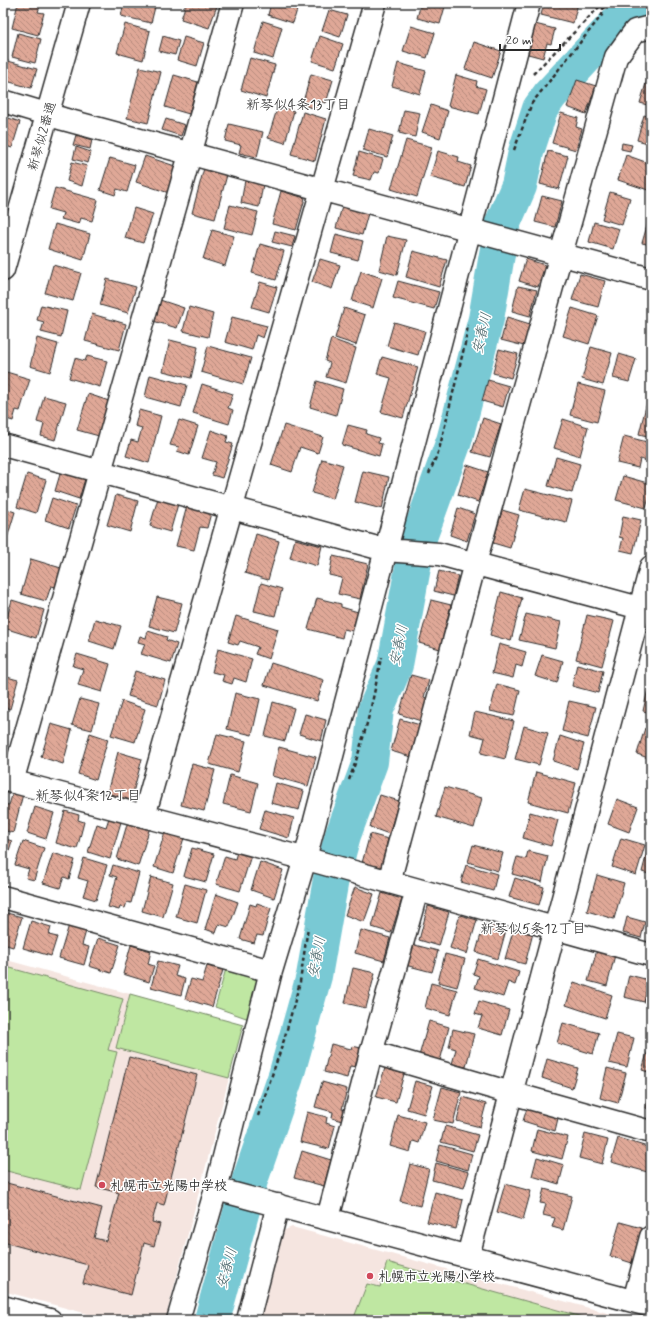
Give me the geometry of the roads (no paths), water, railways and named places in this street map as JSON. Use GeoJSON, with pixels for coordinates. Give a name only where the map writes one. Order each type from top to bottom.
{"type":"FeatureCollection","features":[{"type":"Feature","properties":{"kind":"street","name":"新琴似2番通"},"geometry":{"type":"LineString","coordinates":[[3,270],[79,3]]}},
{"type":"Feature","properties":{"kind":"street"},"geometry":{"type":"LineString","coordinates":[[233,3],[100,472],[8,780],[314,861],[651,955]]}},
{"type":"Feature","properties":{"kind":"street"},"geometry":{"type":"LineString","coordinates":[[144,816],[375,3]]}},
{"type":"Feature","properties":{"kind":"street"},"geometry":{"type":"LineString","coordinates":[[178,1320],[225,1191],[271,972],[314,861],[395,551],[489,234],[506,92],[529,3]]}},
{"type":"Feature","properties":{"kind":"street"},"geometry":{"type":"LineString","coordinates":[[389,882],[616,57],[635,31],[651,27]]}},
{"type":"Feature","properties":{"kind":"street"},"geometry":{"type":"LineString","coordinates":[[3,101],[190,154],[651,278]]}},
{"type":"Feature","properties":{"kind":"street"},"geometry":{"type":"LineString","coordinates":[[3,445],[231,508],[395,551],[439,554],[645,610]]}},
{"type":"Feature","properties":{"kind":"street"},"geometry":{"type":"LineString","coordinates":[[468,1256],[555,928],[645,610],[651,566]]}},
{"type":"Feature","properties":{"kind":"street"},"geometry":{"type":"LineString","coordinates":[[328,1218],[371,1052],[417,890]]}},
{"type":"Feature","properties":{"kind":"street"},"geometry":{"type":"LineString","coordinates":[[3,897],[271,972]]}},
{"type":"Feature","properties":{"kind":"street"},"geometry":{"type":"LineString","coordinates":[[371,1052],[651,1132]]}},
{"type":"Feature","properties":{"kind":"street"},"geometry":{"type":"LineString","coordinates":[[225,1191],[642,1304],[651,1237]]}},
{"type":"Feature","properties":{"kind":"street"},"geometry":{"type":"LineString","coordinates":[[248,1320],[278,1205]]}},
{"type":"Feature","properties":{"kind":"street"},"geometry":{"type":"LineString","coordinates":[[3,1307],[50,1320]]}},
{"type":"Feature","properties":{"kind":"waterway","name":"安春川"},"geometry":{"type":"LineString","coordinates":[[212,1320],[250,1180],[286,1076],[314,976],[331,879],[343,835],[370,762],[376,709],[395,665],[418,540],[454,441],[486,319],[502,225],[519,186],[526,152],[540,109],[550,95],[629,10],[639,3]]}},
{"type":"Feature","properties":{"kind":"place","name":"札幌市立光陽中学校"},"geometry":{"type":"Point","coordinates":[102,1185]}},
{"type":"Feature","properties":{"kind":"place","name":"札幌市立光陽小学校"},"geometry":{"type":"Point","coordinates":[370,1276]}},
{"type":"Feature","properties":{"kind":"district","name":"新琴似4条13丁目"},"geometry":{"type":"Point","coordinates":[298,104]}},
{"type":"Feature","properties":{"kind":"district","name":"新琴似4条12丁目"},"geometry":{"type":"Point","coordinates":[88,795]}},
{"type":"Feature","properties":{"kind":"district","name":"新琴似5条12丁目"},"geometry":{"type":"Point","coordinates":[533,928]}}]}
